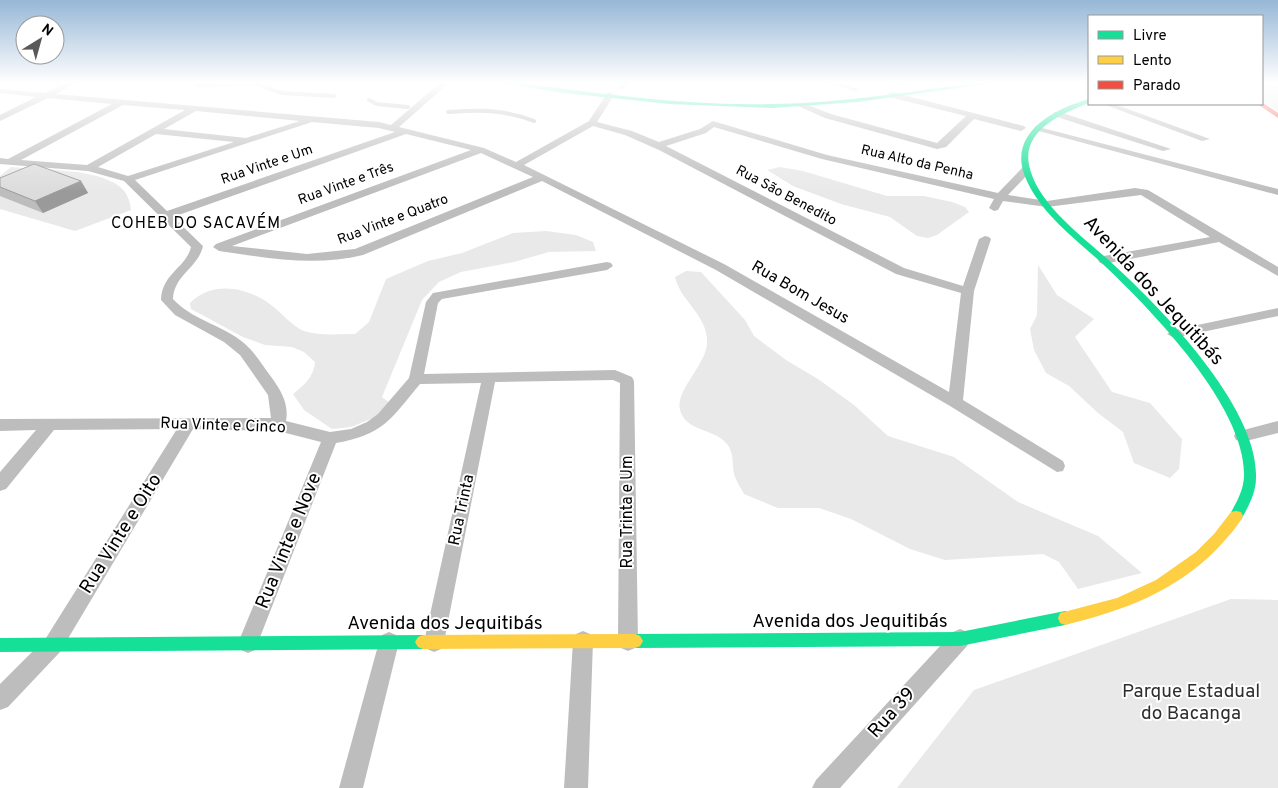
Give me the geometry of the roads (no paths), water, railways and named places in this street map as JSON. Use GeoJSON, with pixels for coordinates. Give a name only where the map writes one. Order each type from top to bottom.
{"type":"FeatureCollection","features":[{"type":"Feature","properties":{"kind":"street"},"geometry":{"type":"LineString","coordinates":[[6,161],[89,119]]}},
{"type":"Feature","properties":{"kind":"street"},"geometry":{"type":"LineString","coordinates":[[89,168],[175,119]]}},
{"type":"Feature","properties":{"kind":"street"},"geometry":{"type":"LineString","coordinates":[[128,179],[315,119]]}},
{"type":"Feature","properties":{"kind":"street","name":"Rua Bom Jesus"},"geometry":{"type":"LineString","coordinates":[[315,119],[407,131],[481,150],[542,177],[720,267],[955,402],[1057,466]]}},
{"type":"Feature","properties":{"kind":"street"},"geometry":{"type":"LineString","coordinates":[[393,128],[404,119]]}},
{"type":"Feature","properties":{"kind":"street"},"geometry":{"type":"LineString","coordinates":[[518,166],[592,123],[595,119]]}},
{"type":"Feature","properties":{"kind":"street"},"geometry":{"type":"LineString","coordinates":[[660,145],[703,131],[714,124],[714,119]]}},
{"type":"Feature","properties":{"kind":"street"},"geometry":{"type":"LineString","coordinates":[[838,119],[936,146],[943,145],[968,119]]}},
{"type":"Feature","properties":{"kind":"street"},"geometry":{"type":"LineString","coordinates":[[983,119],[1021,128]]}},
{"type":"Feature","properties":{"kind":"street"},"geometry":{"type":"LineString","coordinates":[[994,208],[1000,197],[1026,170],[1025,153],[1038,128],[1051,119]]}},
{"type":"Feature","properties":{"kind":"street"},"geometry":{"type":"LineString","coordinates":[[1072,119],[1166,149]]}},
{"type":"Feature","properties":{"kind":"street"},"geometry":{"type":"LineString","coordinates":[[1148,119],[1205,139]]}},
{"type":"Feature","properties":{"kind":"street","name":"Rua São Benedito"},"geometry":{"type":"LineString","coordinates":[[592,123],[625,130],[660,145],[685,160],[900,271],[968,291]]}},
{"type":"Feature","properties":{"kind":"street","name":"Rua Alto da Penha"},"geometry":{"type":"LineString","coordinates":[[714,124],[825,158],[1000,197],[1047,204],[1134,191],[1144,192],[1221,238]]}},
{"type":"Feature","properties":{"kind":"street"},"geometry":{"type":"LineString","coordinates":[[1038,128],[1278,192]]}},
{"type":"Feature","properties":{"kind":"street"},"geometry":{"type":"LineString","coordinates":[[155,130],[250,140]]}},
{"type":"Feature","properties":{"kind":"street","name":"Rua Vinte e Um"},"geometry":{"type":"LineString","coordinates":[[164,216],[407,131]]}},
{"type":"Feature","properties":{"kind":"street","name":"Rua Vinte e Três"},"geometry":{"type":"LineString","coordinates":[[194,256],[481,150]]}},
{"type":"Feature","properties":{"kind":"street"},"geometry":{"type":"LineString","coordinates":[[6,161],[89,168],[128,179],[195,244],[197,248],[194,256],[171,280],[167,290],[167,300],[174,309],[230,339],[245,351],[279,401],[278,425]]}},
{"type":"Feature","properties":{"kind":"street","name":"Avenida dos Jequitibás"},"geometry":{"type":"LineString","coordinates":[[0,645],[960,639],[1084,612],[1125,601],[1173,579],[1207,552],[1242,507],[1250,474],[1249,459],[1242,436],[1215,384],[1174,334],[1104,260],[1047,204],[1026,170]]}},
{"type":"Feature","properties":{"kind":"street","name":"Rua Vinte e Quatro"},"geometry":{"type":"LineString","coordinates":[[219,247],[300,258],[340,258],[359,252],[542,177]]}},
{"type":"Feature","properties":{"kind":"street"},"geometry":{"type":"LineString","coordinates":[[1104,260],[1221,238],[1278,272]]}},
{"type":"Feature","properties":{"kind":"street"},"geometry":{"type":"LineString","coordinates":[[955,402],[968,291],[985,240]]}},
{"type":"Feature","properties":{"kind":"street"},"geometry":{"type":"LineString","coordinates":[[490,378],[416,379],[432,302],[438,296],[607,266]]}},
{"type":"Feature","properties":{"kind":"street"},"geometry":{"type":"LineString","coordinates":[[1174,334],[1278,312]]}},
{"type":"Feature","properties":{"kind":"street","name":"Rua Trinta e Um"},"geometry":{"type":"LineString","coordinates":[[490,378],[614,375],[625,378],[628,384],[628,641]]}},
{"type":"Feature","properties":{"kind":"street","name":"Rua Trinta"},"geometry":{"type":"LineString","coordinates":[[434,642],[490,378]]}},
{"type":"Feature","properties":{"kind":"street","name":"Rua Vinte e Cinco"},"geometry":{"type":"LineString","coordinates":[[0,425],[189,423],[278,425],[330,438],[353,434],[373,426],[399,402],[416,379]]}},
{"type":"Feature","properties":{"kind":"street","name":"Rua Vinte e Oito"},"geometry":{"type":"LineString","coordinates":[[0,699],[53,645],[189,423]]}},
{"type":"Feature","properties":{"kind":"street"},"geometry":{"type":"LineString","coordinates":[[0,484],[51,424]]}},
{"type":"Feature","properties":{"kind":"street"},"geometry":{"type":"LineString","coordinates":[[1242,436],[1278,427]]}},
{"type":"Feature","properties":{"kind":"street","name":"Rua Vinte e Nove"},"geometry":{"type":"LineString","coordinates":[[248,643],[330,438]]}},
{"type":"Feature","properties":{"kind":"street","name":"Rua 39"},"geometry":{"type":"LineString","coordinates":[[824,788],[960,639]]}},
{"type":"Feature","properties":{"kind":"street"},"geometry":{"type":"LineString","coordinates":[[576,788],[583,641]]}},
{"type":"Feature","properties":{"kind":"street"},"geometry":{"type":"LineString","coordinates":[[351,788],[389,642]]}},
{"type":"Feature","properties":{"kind":"waterway"},"geometry":{"type":"LineString","coordinates":[[528,119],[534,121]]}},
{"type":"Feature","properties":{"kind":"district","name":"COHEB DO SACAVÉM"},"geometry":{"type":"Point","coordinates":[196,224]}},
{"type":"Feature","properties":{"kind":"park label","name":"Parque Estadual do Bacanga"},"geometry":{"type":"Point","coordinates":[1191,703]}}]}
